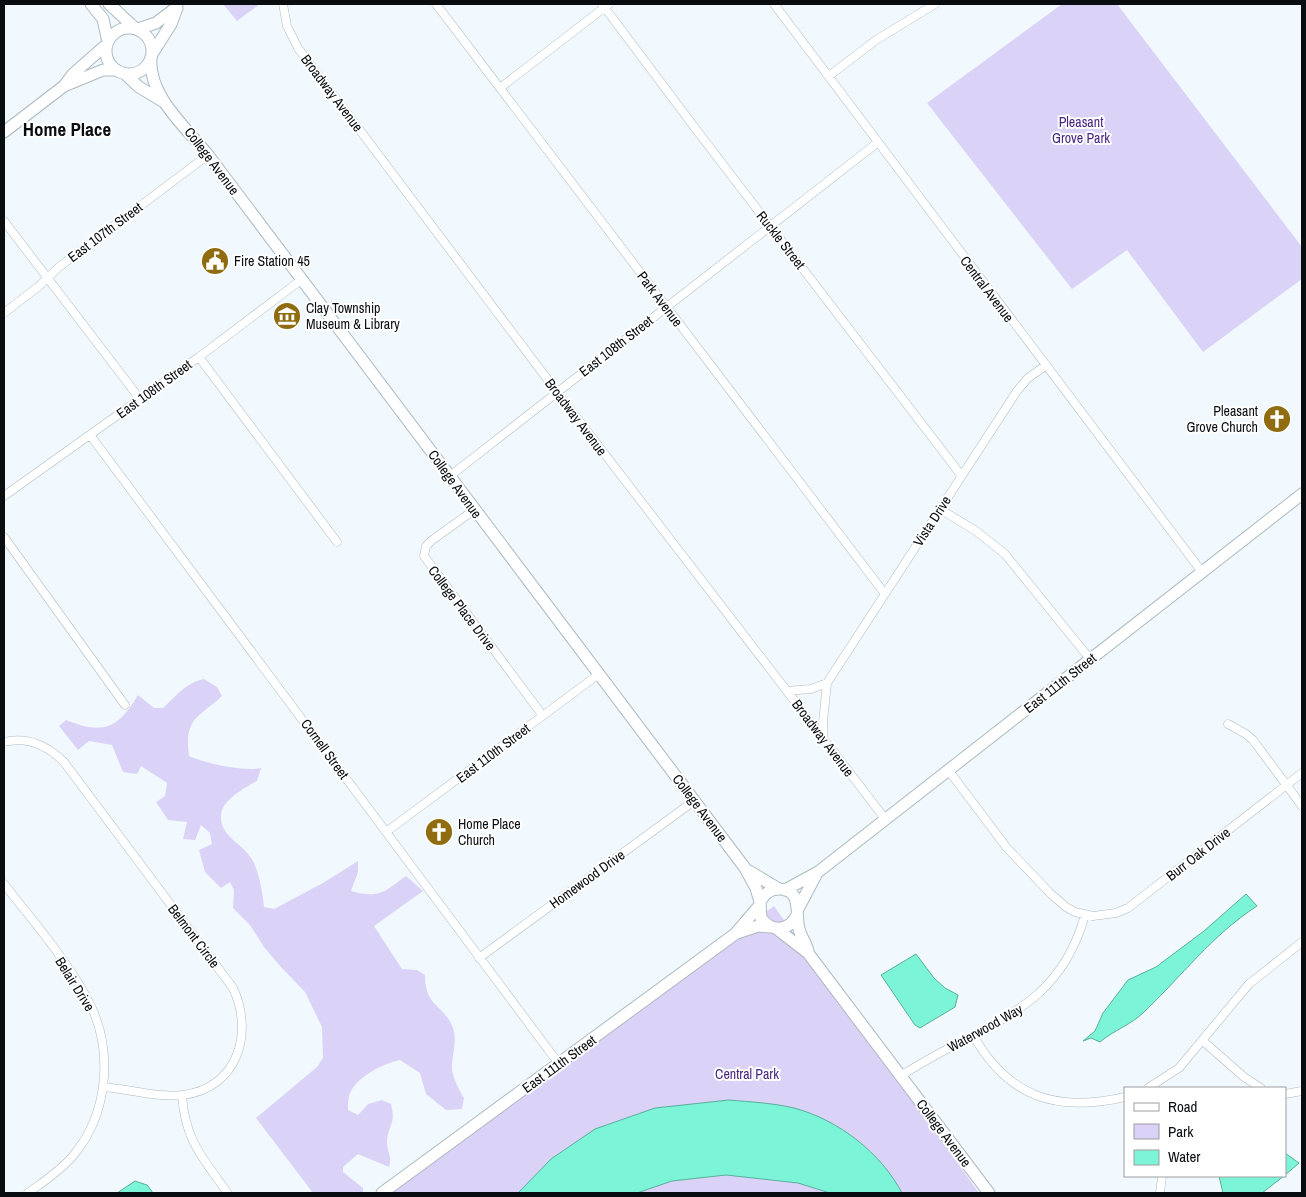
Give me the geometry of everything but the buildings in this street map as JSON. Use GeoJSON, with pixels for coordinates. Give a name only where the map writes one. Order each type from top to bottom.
{"type":"FeatureCollection","features":[{"type":"Feature","properties":{"kind":"main road"},"geometry":{"type":"LineString","coordinates":[[91,4],[103,19],[108,60],[120,72]]}},
{"type":"Feature","properties":{"kind":"main road"},"geometry":{"type":"LineString","coordinates":[[109,4],[149,40],[152,56]]}},
{"type":"Feature","properties":{"kind":"main road"},"geometry":{"type":"LineString","coordinates":[[64,86],[103,70],[120,72],[140,71],[152,56],[179,6]]}},
{"type":"Feature","properties":{"kind":"main road"},"geometry":{"type":"LineString","coordinates":[[4,132],[64,86],[120,30],[137,29],[155,24],[179,6]]}},
{"type":"Feature","properties":{"kind":"main road","name":"College Avenue"},"geometry":{"type":"LineString","coordinates":[[152,56],[150,68],[154,83],[164,102],[208,154],[745,868],[756,888],[759,904]]}},
{"type":"Feature","properties":{"kind":"main road","name":"College Avenue"},"geometry":{"type":"LineString","coordinates":[[120,72],[139,87],[164,102]]}},
{"type":"Feature","properties":{"kind":"main road","name":"East 111th Street"},"geometry":{"type":"LineString","coordinates":[[782,889],[818,872],[1302,494]]}},
{"type":"Feature","properties":{"kind":"main road","name":"College Avenue"},"geometry":{"type":"LineString","coordinates":[[745,868],[763,882],[782,889]]}},
{"type":"Feature","properties":{"kind":"main road","name":"East 111th Street"},"geometry":{"type":"LineString","coordinates":[[798,912],[818,872]]}},
{"type":"Feature","properties":{"kind":"main road"},"geometry":{"type":"LineString","coordinates":[[782,889],[795,897],[798,912],[789,925],[773,928],[761,918],[759,904],[767,892],[782,889]]}},
{"type":"Feature","properties":{"kind":"main road","name":"East 111th Street"},"geometry":{"type":"LineString","coordinates":[[382,1193],[735,934],[759,904]]}},
{"type":"Feature","properties":{"kind":"main road","name":"College Avenue"},"geometry":{"type":"LineString","coordinates":[[798,912],[800,934],[808,953],[989,1193]]}},
{"type":"Feature","properties":{"kind":"main road","name":"East 111th Street"},"geometry":{"type":"LineString","coordinates":[[735,934],[752,928],[773,928]]}},
{"type":"Feature","properties":{"kind":"main road","name":"College Avenue"},"geometry":{"type":"LineString","coordinates":[[773,928],[808,953]]}},
{"type":"Feature","properties":{"kind":"street","name":"Broadway Avenue"},"geometry":{"type":"LineString","coordinates":[[283,4],[288,26],[298,48],[556,392],[886,820]]}},
{"type":"Feature","properties":{"kind":"street","name":"Park Avenue"},"geometry":{"type":"LineString","coordinates":[[436,4],[885,594]]}},
{"type":"Feature","properties":{"kind":"street","name":"Central Avenue"},"geometry":{"type":"LineString","coordinates":[[774,4],[1202,572]]}},
{"type":"Feature","properties":{"kind":"street"},"geometry":{"type":"LineString","coordinates":[[500,88],[606,5]]}},
{"type":"Feature","properties":{"kind":"street","name":"Ruckle Street"},"geometry":{"type":"LineString","coordinates":[[606,5],[770,226],[962,475]]}},
{"type":"Feature","properties":{"kind":"street"},"geometry":{"type":"LineString","coordinates":[[829,76],[876,40],[931,5]]}},
{"type":"Feature","properties":{"kind":"street","name":"East 108th Street"},"geometry":{"type":"LineString","coordinates":[[450,476],[877,143]]}},
{"type":"Feature","properties":{"kind":"street","name":"East 107th Street"},"geometry":{"type":"LineString","coordinates":[[4,313],[39,286],[46,277],[208,154]]}},
{"type":"Feature","properties":{"kind":"street"},"geometry":{"type":"LineString","coordinates":[[4,220],[140,399]]}},
{"type":"Feature","properties":{"kind":"street","name":"East 108th Street"},"geometry":{"type":"LineString","coordinates":[[4,496],[199,357],[301,280]]}},
{"type":"Feature","properties":{"kind":"street"},"geometry":{"type":"LineString","coordinates":[[199,357],[337,542]]}},
{"type":"Feature","properties":{"kind":"street","name":"Vista Drive"},"geometry":{"type":"LineString","coordinates":[[824,738],[822,722],[827,683],[1022,385],[1045,366]]}},
{"type":"Feature","properties":{"kind":"street","name":"Cornell Street"},"geometry":{"type":"LineString","coordinates":[[90,435],[559,1064]]}},
{"type":"Feature","properties":{"kind":"street"},"geometry":{"type":"LineString","coordinates":[[940,509],[976,531],[1012,560],[1090,659]]}},
{"type":"Feature","properties":{"kind":"street","name":"College Place Drive"},"geometry":{"type":"LineString","coordinates":[[474,510],[431,541],[426,546],[424,556],[543,716]]}},
{"type":"Feature","properties":{"kind":"street"},"geometry":{"type":"LineString","coordinates":[[4,537],[125,704]]}},
{"type":"Feature","properties":{"kind":"street","name":"East 110th Street"},"geometry":{"type":"LineString","coordinates":[[386,832],[599,674]]}},
{"type":"Feature","properties":{"kind":"street"},"geometry":{"type":"LineString","coordinates":[[787,691],[811,689],[827,683]]}},
{"type":"Feature","properties":{"kind":"street"},"geometry":{"type":"LineString","coordinates":[[1228,724],[1253,740],[1302,806]]}},
{"type":"Feature","properties":{"kind":"street","name":"Belmont Circle"},"geometry":{"type":"LineString","coordinates":[[4,742],[29,741],[53,751],[64,762],[234,988],[244,1019],[242,1045],[235,1059],[216,1080],[197,1091],[182,1095],[166,1095],[103,1087]]}},
{"type":"Feature","properties":{"kind":"street"},"geometry":{"type":"LineString","coordinates":[[949,771],[987,823],[1051,894],[1066,907],[1085,915]]}},
{"type":"Feature","properties":{"kind":"street","name":"Burr Oak Drive"},"geometry":{"type":"LineString","coordinates":[[1085,915],[1104,916],[1128,908],[1302,773]]}},
{"type":"Feature","properties":{"kind":"street","name":"Homewood Drive"},"geometry":{"type":"LineString","coordinates":[[479,958],[694,800]]}},
{"type":"Feature","properties":{"kind":"street","name":"Belair Drive"},"geometry":{"type":"LineString","coordinates":[[4,884],[89,1001],[103,1047],[103,1087],[93,1122],[78,1149],[59,1170],[28,1193]]}},
{"type":"Feature","properties":{"kind":"street","name":"Waterwood Way"},"geometry":{"type":"LineString","coordinates":[[900,1076],[1019,1010],[1043,991],[1062,967],[1077,939],[1085,915]]}},
{"type":"Feature","properties":{"kind":"street"},"geometry":{"type":"LineString","coordinates":[[1150,1087],[1179,1068],[1249,984],[1302,942]]}},
{"type":"Feature","properties":{"kind":"street"},"geometry":{"type":"LineString","coordinates":[[973,1036],[982,1052],[1002,1076],[1030,1094],[1064,1102],[1108,1100],[1124,1097]]}},
{"type":"Feature","properties":{"kind":"street"},"geometry":{"type":"LineString","coordinates":[[1202,1042],[1244,1077],[1260,1087]]}},
{"type":"Feature","properties":{"kind":"street"},"geometry":{"type":"LineString","coordinates":[[1286,1094],[1302,1091]]}},
{"type":"Feature","properties":{"kind":"street"},"geometry":{"type":"LineString","coordinates":[[182,1095],[187,1131],[193,1144],[227,1192]]}},
{"type":"Feature","properties":{"kind":"street"},"geometry":{"type":"LineString","coordinates":[[1160,1193],[1162,1177]]}},
{"type":"Feature","properties":{"kind":"green space"},"geometry":{"type":"Polygon","coordinates":[[[223,4],[260,4],[237,21],[223,4]]]}},
{"type":"Feature","properties":{"kind":"green space","name":"Pleasant Grove Park"},"geometry":{"type":"Polygon","coordinates":[[[1062,4],[1117,4],[1302,247],[1302,279],[1203,352],[1127,250],[1072,289],[927,103],[1062,4]]]}},
{"type":"Feature","properties":{"kind":"green space"},"geometry":{"type":"Polygon","coordinates":[[[204,679],[217,687],[222,696],[200,715],[191,726],[188,743],[189,756],[225,766],[245,769],[261,768],[257,781],[233,796],[222,810],[221,818],[229,836],[253,861],[259,877],[264,907],[274,909],[323,883],[358,861],[358,872],[351,891],[368,894],[381,893],[406,876],[423,891],[374,926],[402,969],[417,970],[425,975],[426,986],[431,1000],[445,1014],[453,1028],[455,1044],[452,1070],[464,1098],[462,1109],[446,1110],[426,1094],[420,1073],[400,1060],[380,1067],[360,1080],[350,1093],[348,1110],[358,1115],[368,1104],[382,1100],[391,1104],[393,1116],[387,1140],[390,1160],[389,1167],[358,1154],[343,1167],[343,1172],[363,1188],[363,1193],[313,1193],[256,1118],[317,1067],[323,1058],[322,1027],[305,992],[280,966],[264,947],[250,925],[233,908],[234,890],[230,882],[221,888],[205,872],[199,850],[212,844],[210,833],[201,825],[195,840],[183,839],[187,822],[168,820],[156,802],[165,796],[167,783],[141,766],[137,774],[123,772],[112,745],[89,741],[78,750],[59,726],[66,720],[90,727],[100,728],[108,726],[124,715],[138,695],[154,708],[163,708],[192,683],[204,679]]]}},
{"type":"Feature","properties":{"kind":"green space","name":"Central Park"},"geometry":{"type":"Polygon","coordinates":[[[774,906],[979,1193],[388,1193],[774,906]]]}},
{"type":"Feature","properties":{"kind":"water"},"geometry":{"type":"Polygon","coordinates":[[[1246,894],[1257,906],[1211,943],[1144,1012],[1100,1042],[1091,1038],[1083,1041],[1095,1031],[1103,1013],[1128,980],[1156,967],[1204,931],[1246,894]]]}},
{"type":"Feature","properties":{"kind":"water"},"geometry":{"type":"Polygon","coordinates":[[[916,954],[934,978],[945,988],[958,995],[955,1007],[920,1028],[915,1025],[881,975],[916,954]]]}},
{"type":"Feature","properties":{"kind":"water"},"geometry":{"type":"Polygon","coordinates":[[[729,1100],[786,1106],[811,1113],[827,1121],[857,1140],[870,1152],[883,1165],[902,1193],[830,1193],[798,1183],[726,1175],[672,1181],[637,1193],[518,1193],[551,1159],[595,1129],[655,1108],[729,1100]]]}},
{"type":"Feature","properties":{"kind":"water"},"geometry":{"type":"Polygon","coordinates":[[[1286,1154],[1299,1163],[1286,1174],[1286,1154]]]}},
{"type":"Feature","properties":{"kind":"water"},"geometry":{"type":"Polygon","coordinates":[[[1219,1177],[1283,1177],[1262,1193],[1223,1193],[1219,1177]]]}},
{"type":"Feature","properties":{"kind":"water"},"geometry":{"type":"Polygon","coordinates":[[[135,1181],[147,1185],[153,1193],[117,1193],[135,1181]]]}},
{"type":"Feature","properties":{"kind":"place","name":"Fire Station 45"},"geometry":{"type":"Point","coordinates":[215,261]}},
{"type":"Feature","properties":{"kind":"place","name":"Clay Township Museum & Library"},"geometry":{"type":"Point","coordinates":[287,316]}},
{"type":"Feature","properties":{"kind":"place","name":"Pleasant Grove Church"},"geometry":{"type":"Point","coordinates":[1277,419]}},
{"type":"Feature","properties":{"kind":"place","name":"Home Place Church"},"geometry":{"type":"Point","coordinates":[439,832]}},
{"type":"Feature","properties":{"kind":"district","name":"Home Place"},"geometry":{"type":"Point","coordinates":[67,129]}}]}
